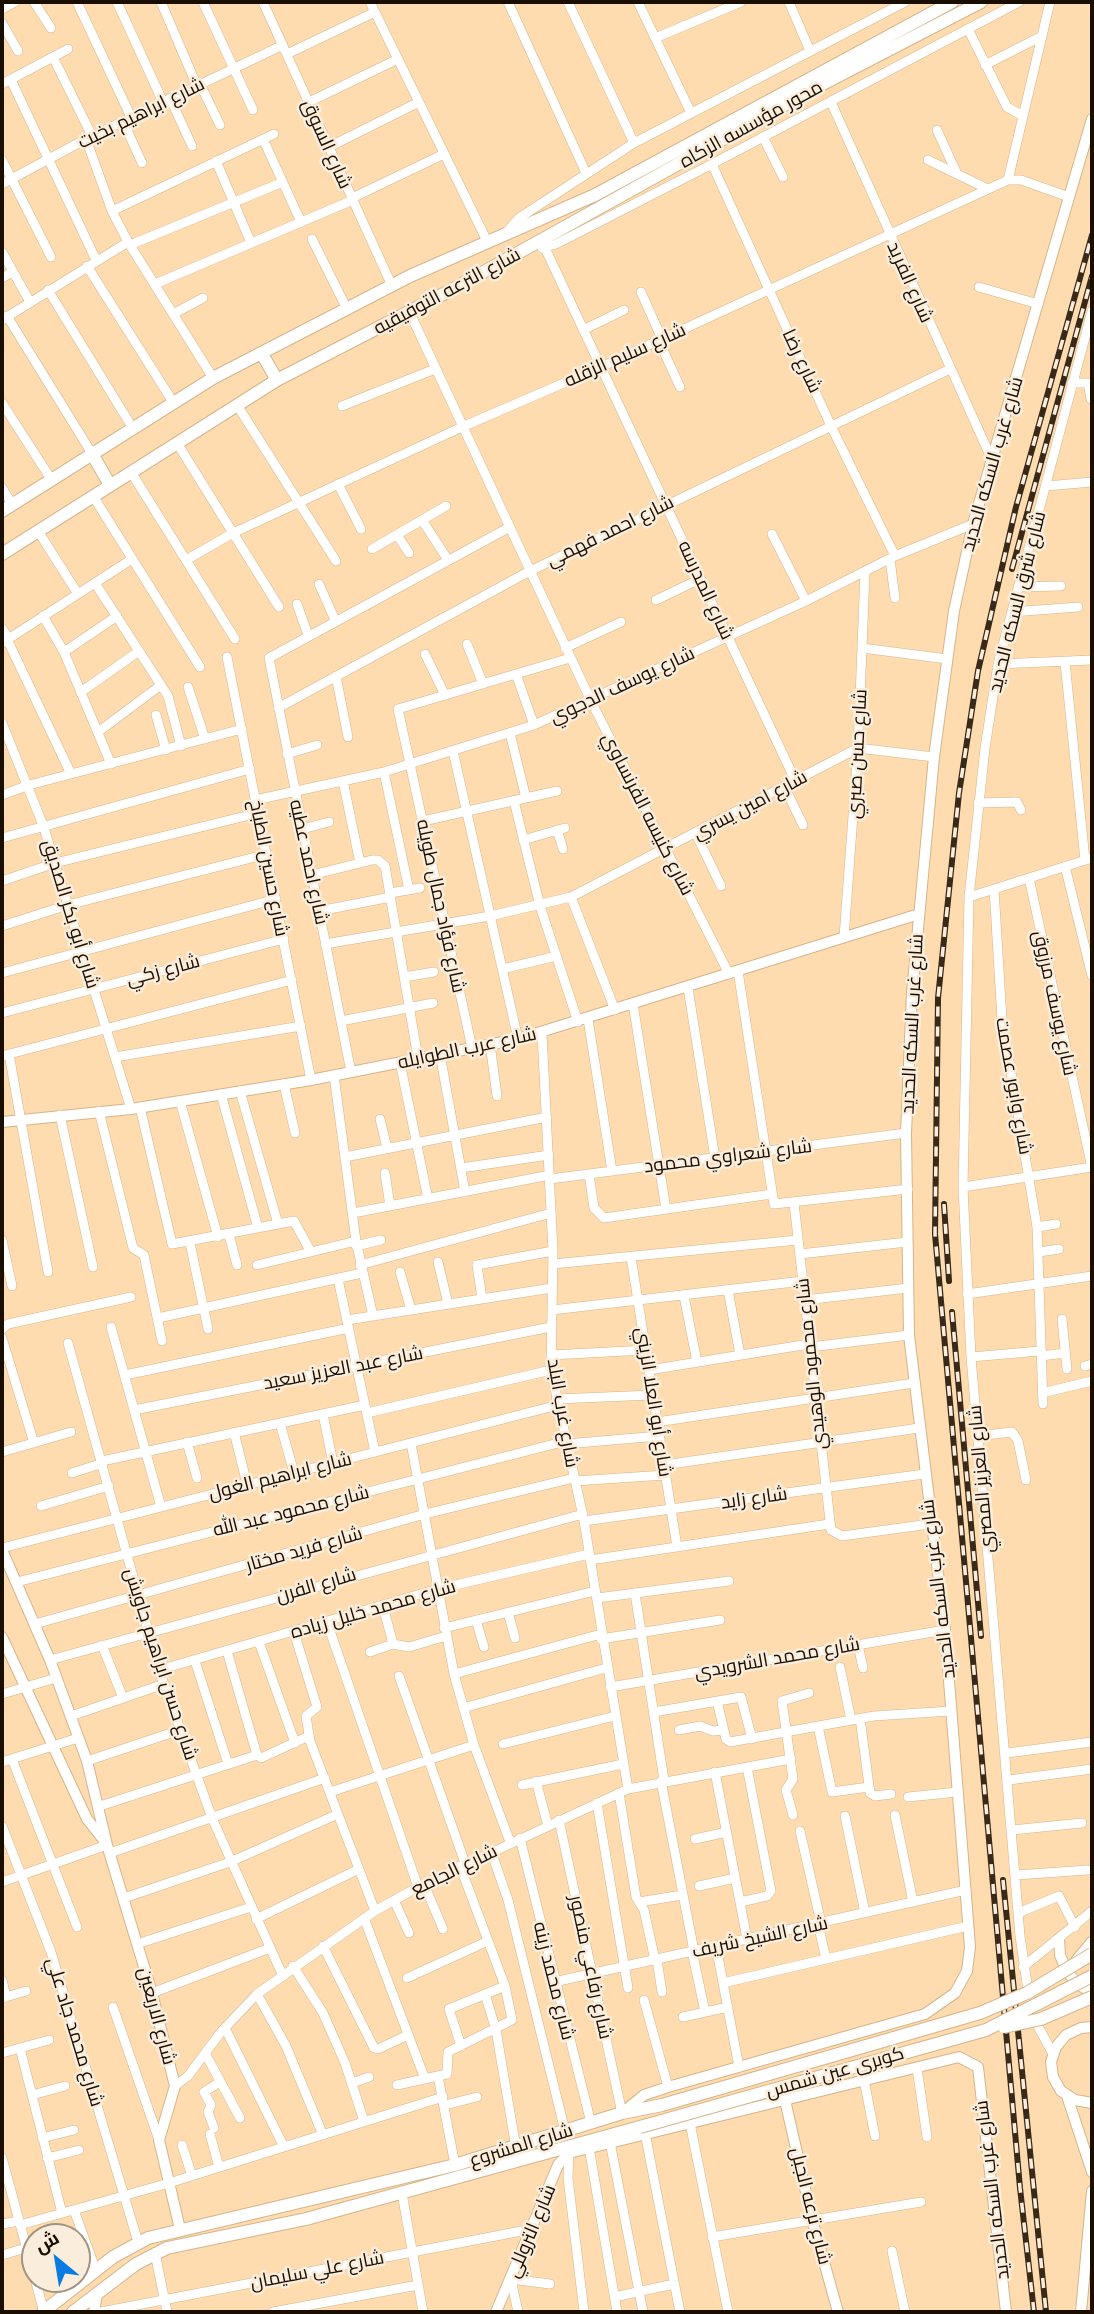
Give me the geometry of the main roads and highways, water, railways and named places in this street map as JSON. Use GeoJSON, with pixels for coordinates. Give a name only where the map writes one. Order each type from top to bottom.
{"type":"FeatureCollection","features":[{"type":"Feature","properties":{"kind":"main road","name":"محور مؤسسه الزكاه"},"geometry":{"type":"LineString","coordinates":[[501,238],[595,195],[952,2]]}},
{"type":"Feature","properties":{"kind":"main road","name":"محور مؤسسه الزكاه"},"geometry":{"type":"LineString","coordinates":[[522,248],[981,2]]}},
{"type":"Feature","properties":{"kind":"main road","name":"شارع الترعه التوفيقيه"},"geometry":{"type":"LineString","coordinates":[[7,507],[91,452],[213,379],[392,286],[501,238]]}},
{"type":"Feature","properties":{"kind":"main road","name":"شارع الترعه التوفيقيه"},"geometry":{"type":"LineString","coordinates":[[2,554],[278,380],[522,248]]}},
{"type":"Feature","properties":{"kind":"main road"},"geometry":{"type":"LineString","coordinates":[[262,354],[278,380]]}},
{"type":"Feature","properties":{"kind":"main road"},"geometry":{"type":"LineString","coordinates":[[91,452],[110,485]]}},
{"type":"Feature","properties":{"kind":"main road"},"geometry":{"type":"LineString","coordinates":[[1072,1967],[1092,1943]]}},
{"type":"Feature","properties":{"kind":"main road","name":"كوبرى عين شمس"},"geometry":{"type":"LineString","coordinates":[[622,2113],[662,2105],[980,2013],[1027,1993],[1092,1954]]}},
{"type":"Feature","properties":{"kind":"main road","name":"كوبرى عين شمس"},"geometry":{"type":"LineString","coordinates":[[569,2150],[986,2030],[1092,1976]]}},
{"type":"Feature","properties":{"kind":"main road"},"geometry":{"type":"LineString","coordinates":[[986,2030],[1041,2019],[1092,1994]]}},
{"type":"Feature","properties":{"kind":"main road","name":"شارع المشروع"},"geometry":{"type":"LineString","coordinates":[[43,2312],[138,2242],[180,2229],[455,2165],[622,2113]]}},
{"type":"Feature","properties":{"kind":"main road","name":"شارع المشروع"},"geometry":{"type":"LineString","coordinates":[[73,2312],[155,2253],[306,2219],[569,2150]]}},
{"type":"Feature","properties":{"kind":"railway"},"geometry":{"type":"LineString","coordinates":[[1034,2312],[1020,2188],[935,1234],[938,998],[959,793],[978,671],[1016,507],[1092,235]]}},
{"type":"Feature","properties":{"kind":"railway"},"geometry":{"type":"LineString","coordinates":[[1012,569],[1092,276]]}},
{"type":"Feature","properties":{"kind":"railway"},"geometry":{"type":"LineString","coordinates":[[944,1204],[949,1281]]}},
{"type":"Feature","properties":{"kind":"railway"},"geometry":{"type":"LineString","coordinates":[[952,1312],[981,1636]]}},
{"type":"Feature","properties":{"kind":"railway"},"geometry":{"type":"LineString","coordinates":[[1003,1880],[1046,2312]]}}]}
